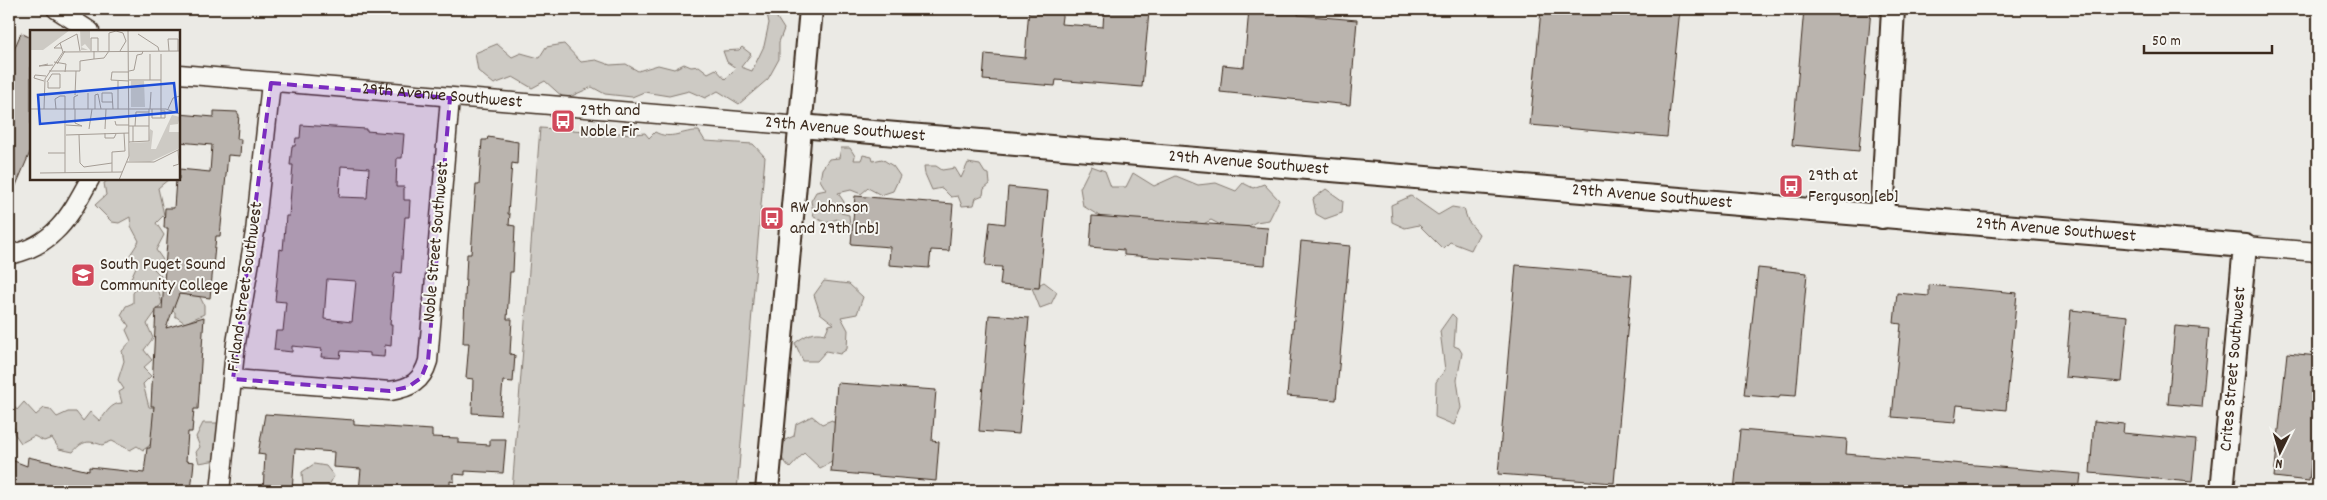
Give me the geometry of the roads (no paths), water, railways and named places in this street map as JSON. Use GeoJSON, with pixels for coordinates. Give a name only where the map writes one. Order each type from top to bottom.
{"type":"FeatureCollection","features":[{"type":"Feature","properties":{"kind":"street"},"geometry":{"type":"LineString","coordinates":[[56,9],[88,30]]}},
{"type":"Feature","properties":{"kind":"street"},"geometry":{"type":"LineString","coordinates":[[767,491],[810,9]]}},
{"type":"Feature","properties":{"kind":"street"},"geometry":{"type":"LineString","coordinates":[[1882,217],[1893,9]]}},
{"type":"Feature","properties":{"kind":"street","name":"29th Avenue Southwest"},"geometry":{"type":"LineString","coordinates":[[180,74],[2318,252]]}},
{"type":"Feature","properties":{"kind":"street","name":"Firland Street Southwest"},"geometry":{"type":"LineString","coordinates":[[220,491],[236,343],[257,215],[271,83]]}},
{"type":"Feature","properties":{"kind":"street","name":"Noble Street Southwest"},"geometry":{"type":"LineString","coordinates":[[233,378],[390,391],[408,387],[421,378],[428,361],[450,98]]}},
{"type":"Feature","properties":{"kind":"street"},"geometry":{"type":"LineString","coordinates":[[9,255],[23,252],[45,241],[57,230],[68,217],[89,180]]}},
{"type":"Feature","properties":{"kind":"street","name":"Crites Street Southwest"},"geometry":{"type":"LineString","coordinates":[[2222,491],[2245,246]]}},
{"type":"Feature","properties":{"kind":"place","name":"29th and Noble Fir"},"geometry":{"type":"Point","coordinates":[563,121]}},
{"type":"Feature","properties":{"kind":"place","name":"29th at Ferguson [eb]"},"geometry":{"type":"Point","coordinates":[1791,186]}},
{"type":"Feature","properties":{"kind":"place","name":"RW Johnson and 29th [nb]"},"geometry":{"type":"Point","coordinates":[772,218]}},
{"type":"Feature","properties":{"kind":"place","name":"South Puget Sound Community College"},"geometry":{"type":"Point","coordinates":[83,275]}}]}
